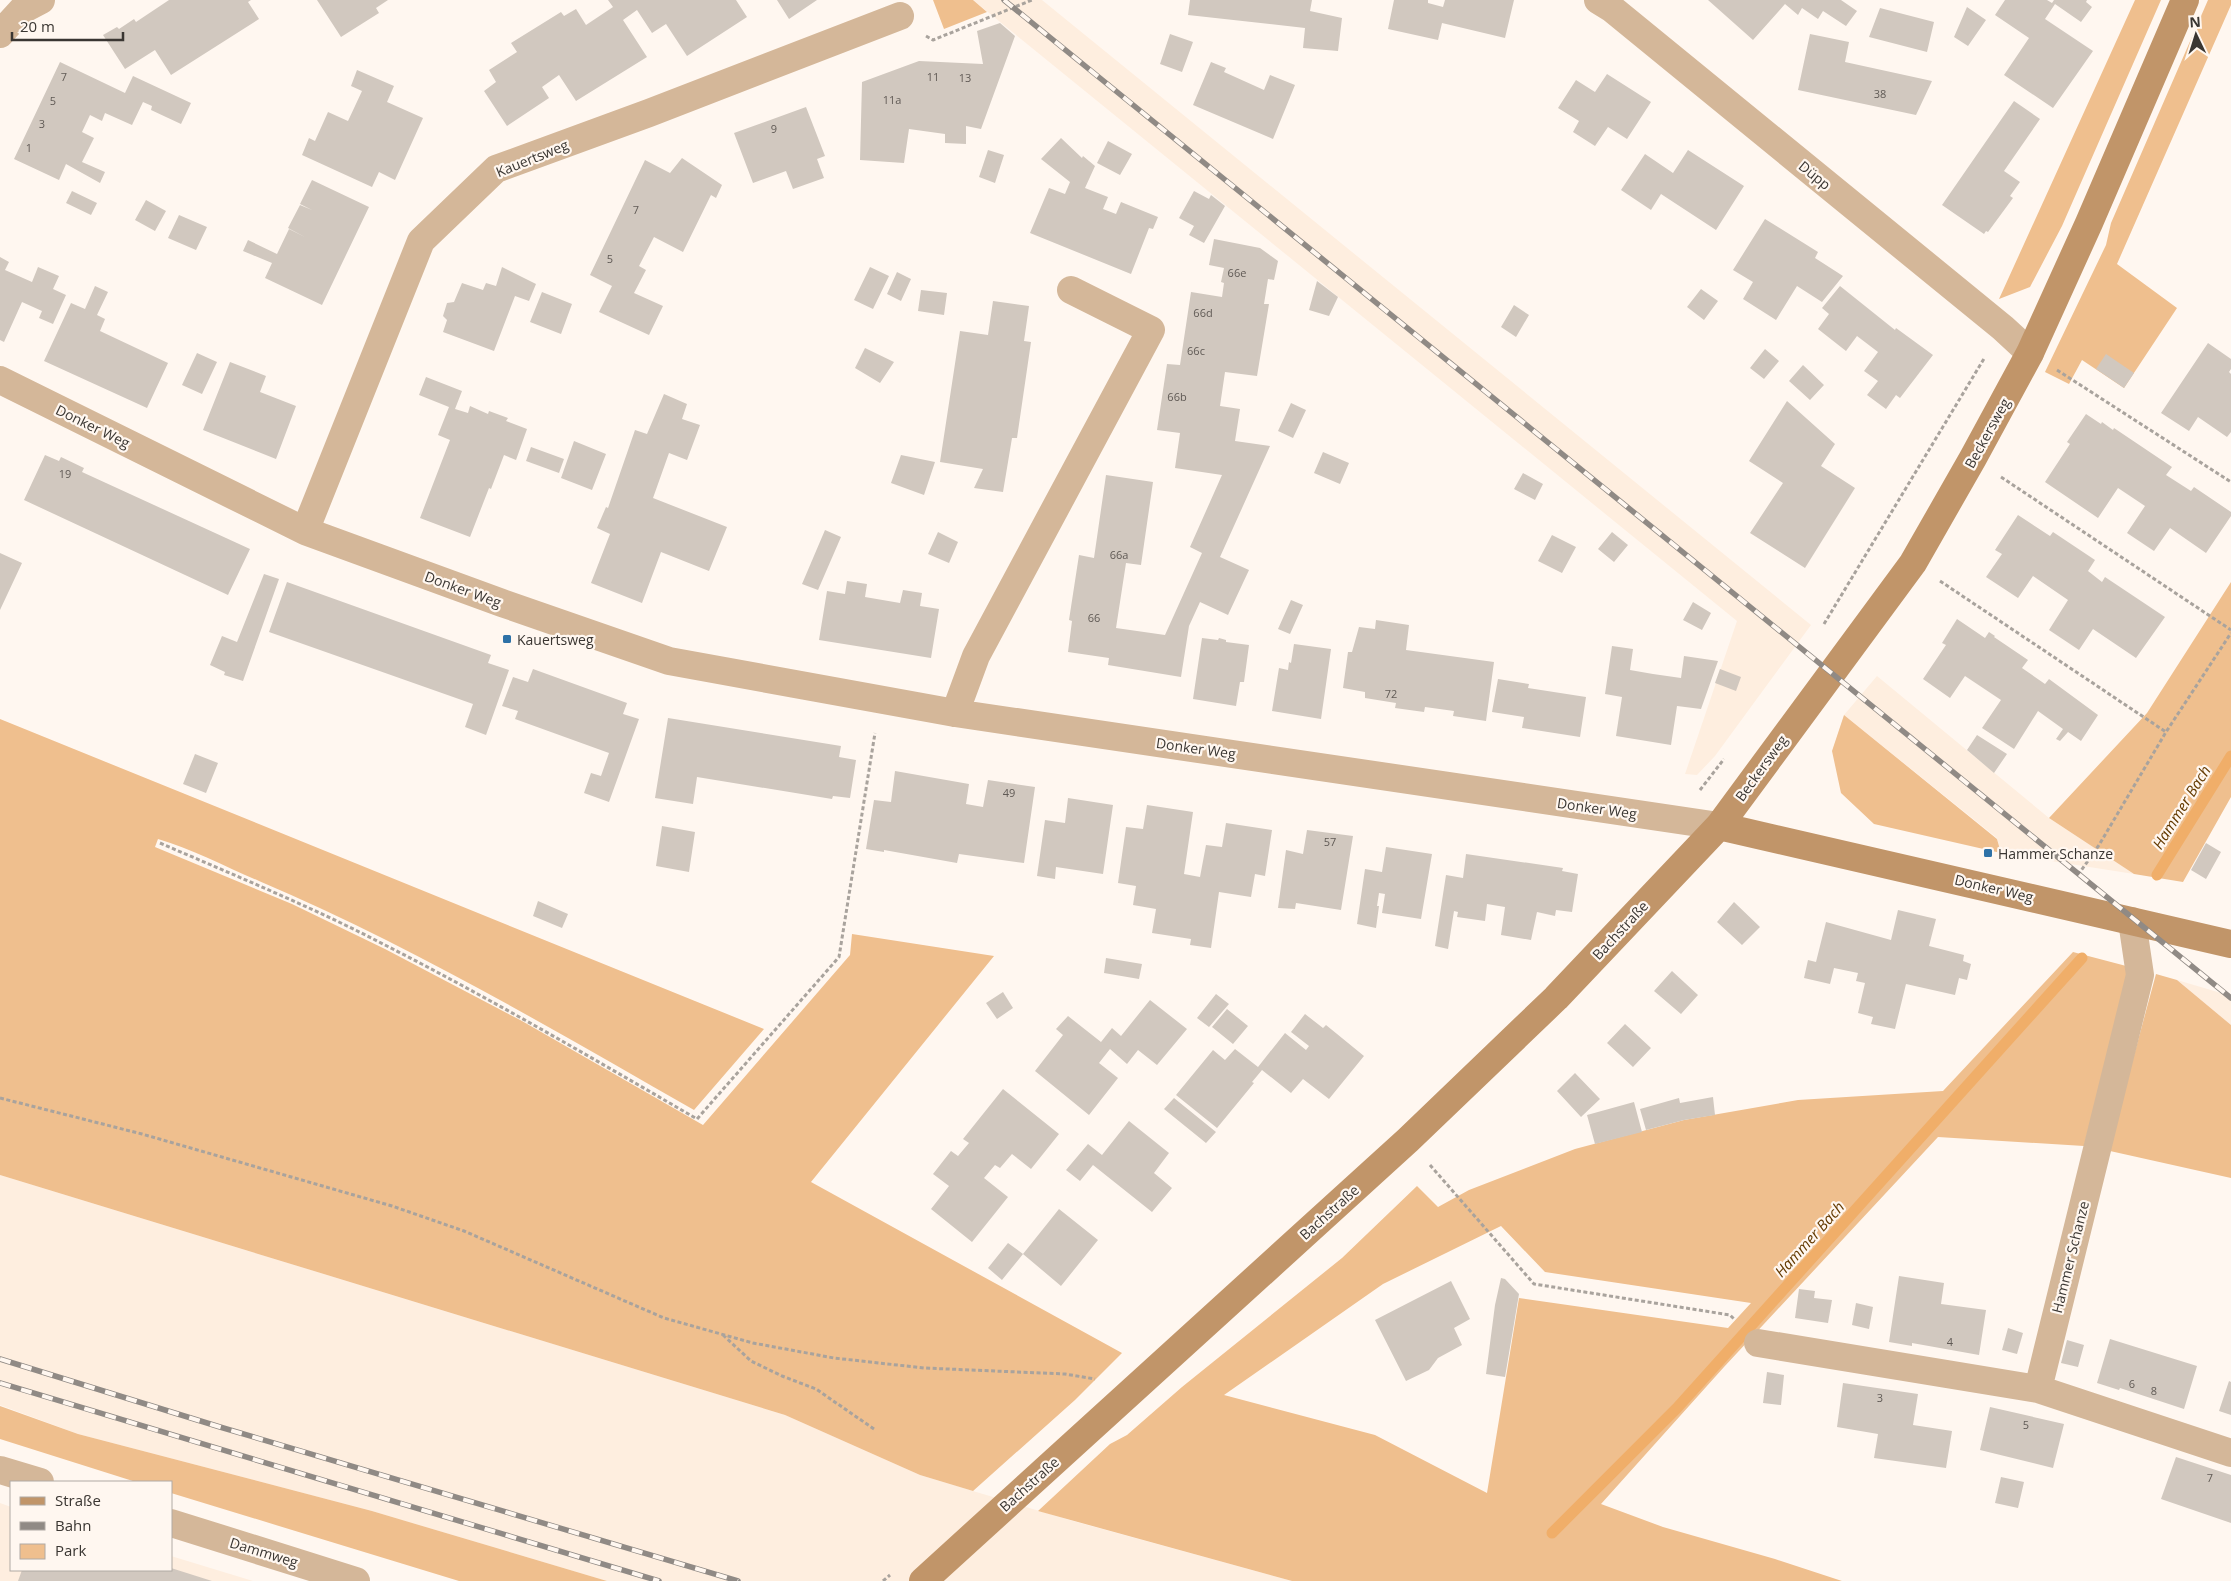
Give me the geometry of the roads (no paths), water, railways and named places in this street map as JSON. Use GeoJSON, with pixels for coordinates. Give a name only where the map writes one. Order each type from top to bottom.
{"type":"FeatureCollection","features":[{"type":"Feature","properties":{"kind":"street"},"geometry":{"type":"LineString","coordinates":[[0,34],[22,10],[41,0]]}},
{"type":"Feature","properties":{"kind":"street","name":"Düpp"},"geometry":{"type":"LineString","coordinates":[[1598,0],[1611,8],[2003,328],[2030,353]]}},
{"type":"Feature","properties":{"kind":"street","name":"Beckersweg"},"geometry":{"type":"LineString","coordinates":[[1719,826],[1913,562],[1973,458],[2030,353],[2186,0]]}},
{"type":"Feature","properties":{"kind":"street","name":"Kauertsweg"},"geometry":{"type":"LineString","coordinates":[[305,531],[421,240],[496,169],[649,113],[900,16]]}},
{"type":"Feature","properties":{"kind":"street"},"geometry":{"type":"LineString","coordinates":[[955,713],[976,656],[1151,330],[1071,290]]}},
{"type":"Feature","properties":{"kind":"street","name":"Donker Weg"},"geometry":{"type":"LineString","coordinates":[[0,380],[305,531],[502,603],[669,661],[955,713],[1719,826],[2231,944]]}},
{"type":"Feature","properties":{"kind":"street","name":"Bachstraße"},"geometry":{"type":"LineString","coordinates":[[923,1581],[1408,1140],[1556,998],[1719,826]]}},
{"type":"Feature","properties":{"kind":"street","name":"Hammer Schanze"},"geometry":{"type":"LineString","coordinates":[[2038,1389],[2140,976],[2132,921]]}},
{"type":"Feature","properties":{"kind":"street"},"geometry":{"type":"LineString","coordinates":[[1758,1343],[2038,1389],[2231,1453]]}},
{"type":"Feature","properties":{"kind":"street"},"geometry":{"type":"LineString","coordinates":[[0,1470],[37,1481]]}},
{"type":"Feature","properties":{"kind":"street","name":"Dammweg"},"geometry":{"type":"LineString","coordinates":[[172,1523],[356,1581]]}},
{"type":"Feature","properties":{"kind":"waterway","name":"Hammer Bach"},"geometry":{"type":"LineString","coordinates":[[2157,875],[2231,756]]}},
{"type":"Feature","properties":{"kind":"waterway","name":"Hammer Bach"},"geometry":{"type":"LineString","coordinates":[[1552,1533],[1677,1408],[2082,958]]}},
{"type":"Feature","properties":{"kind":"railway"},"geometry":{"type":"LineString","coordinates":[[1004,0],[2231,998]]}},
{"type":"Feature","properties":{"kind":"railway"},"geometry":{"type":"LineString","coordinates":[[0,1359],[220,1427],[738,1581]]}},
{"type":"Feature","properties":{"kind":"railway"},"geometry":{"type":"LineString","coordinates":[[0,1383],[659,1581]]}},
{"type":"Feature","properties":{"kind":"place","name":"Kauertsweg"},"geometry":{"type":"Point","coordinates":[507,639]}},
{"type":"Feature","properties":{"kind":"place","name":"Hammer Schanze"},"geometry":{"type":"Point","coordinates":[1988,853]}}]}
